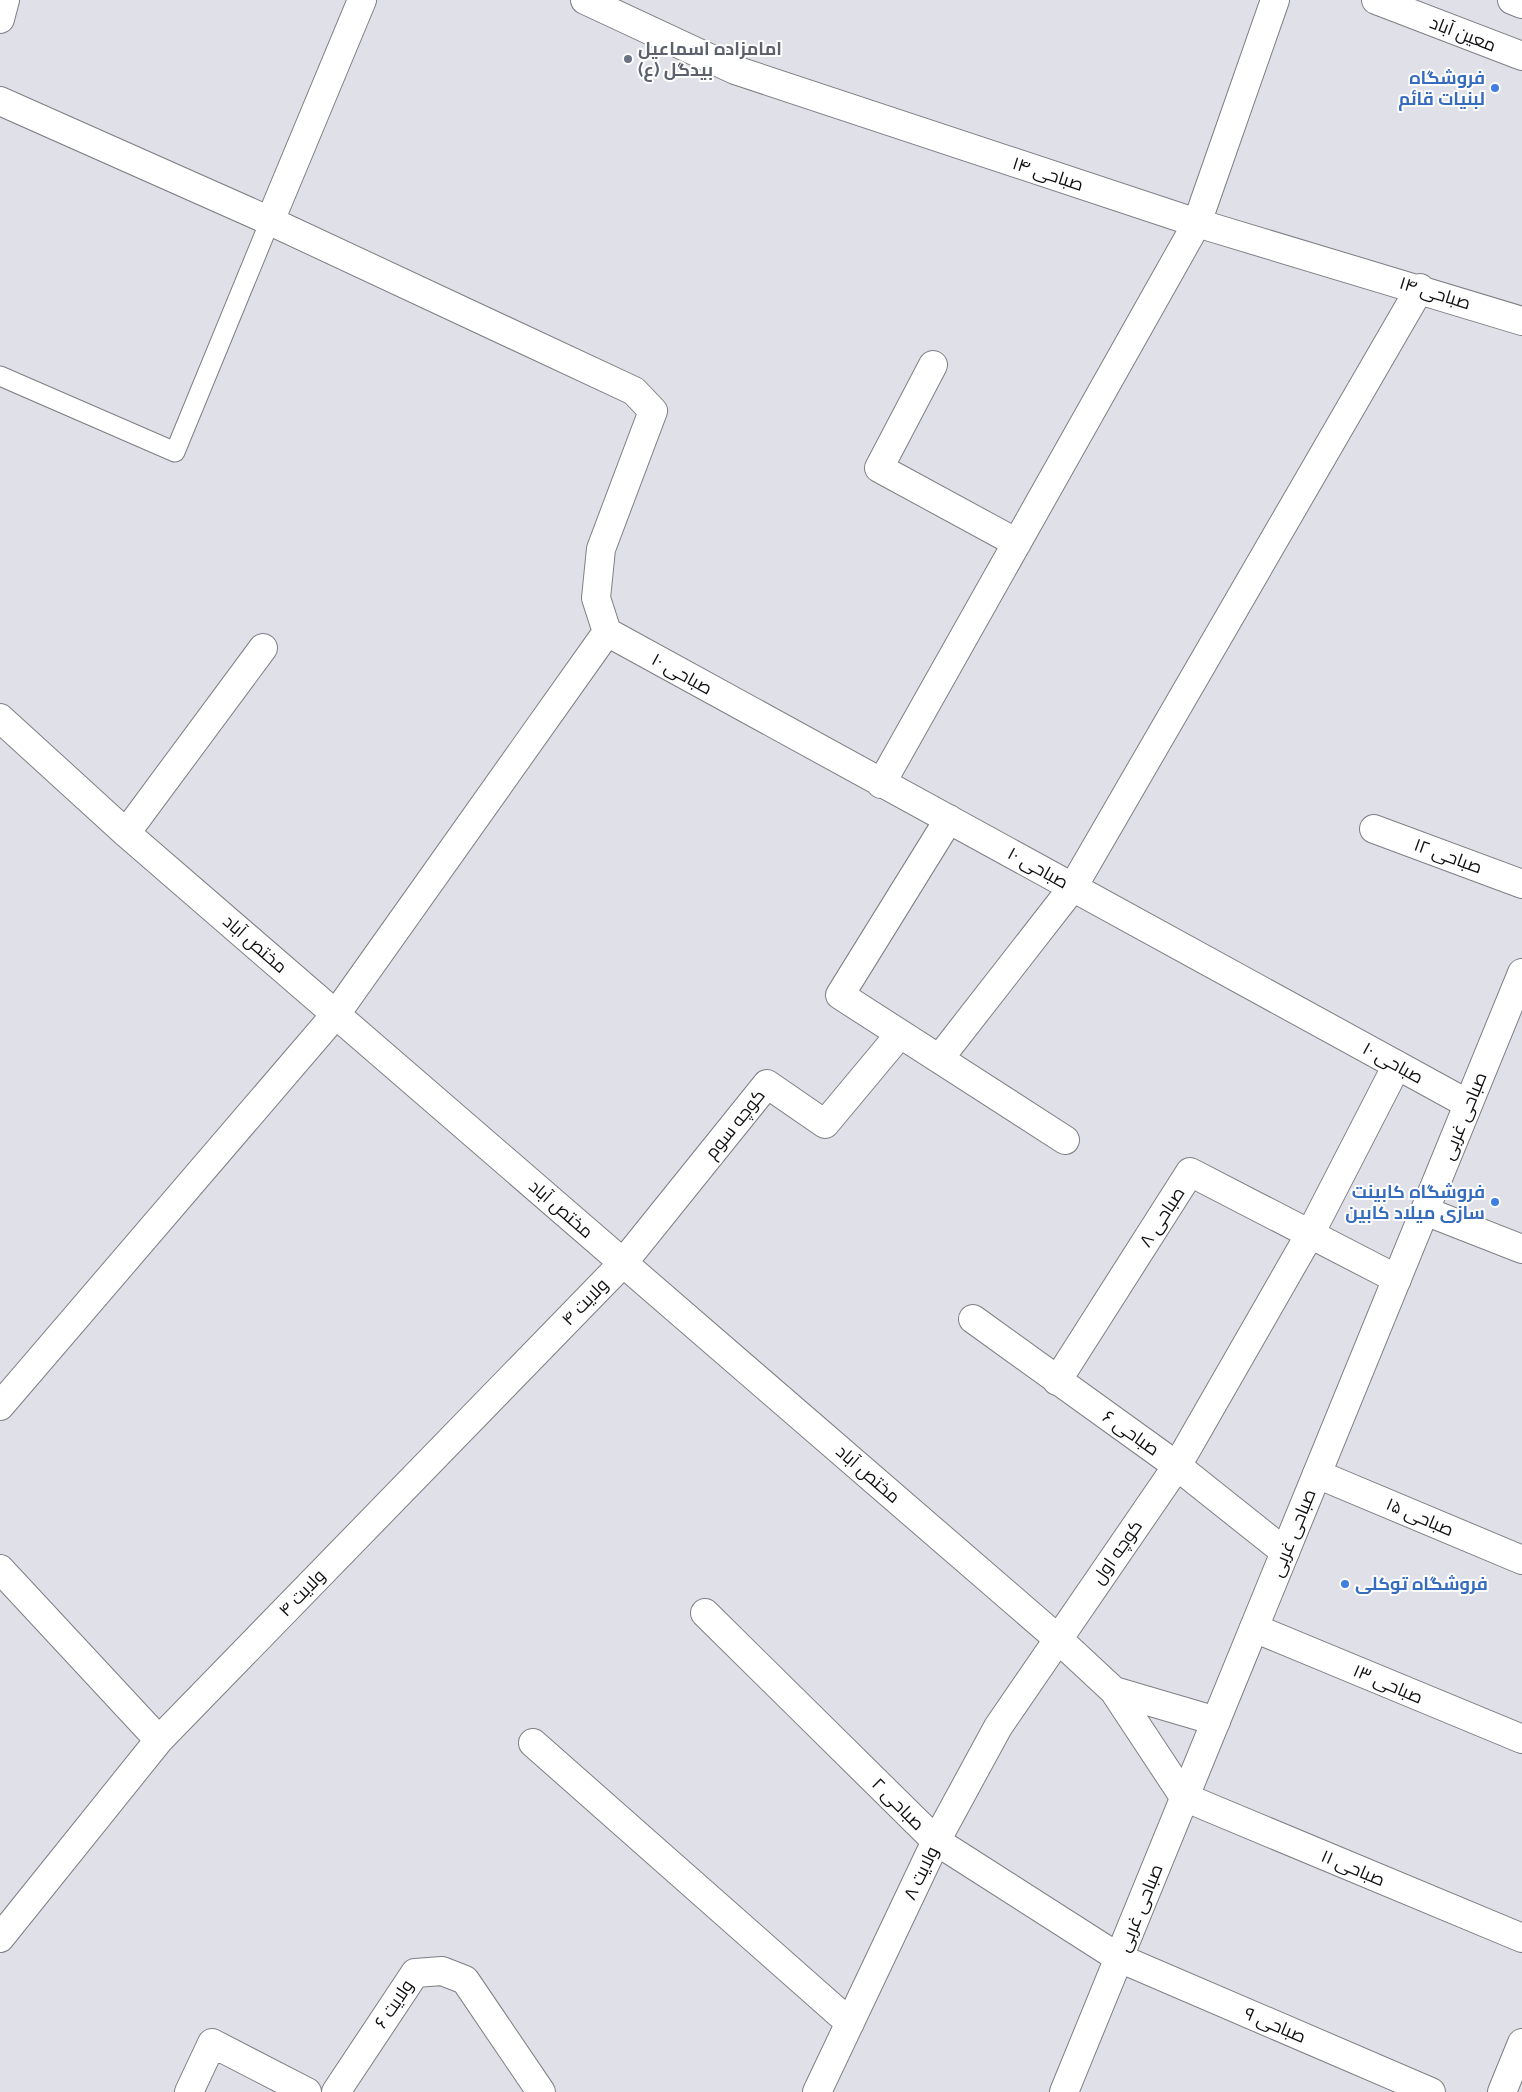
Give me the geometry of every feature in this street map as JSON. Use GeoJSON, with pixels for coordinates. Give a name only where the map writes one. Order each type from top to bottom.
{"type":"FeatureCollection","features":[{"type":"Feature","properties":{"kind":"street"},"geometry":{"type":"LineString","coordinates":[[0,19],[5,0]]}},
{"type":"Feature","properties":{"kind":"street"},"geometry":{"type":"LineString","coordinates":[[270,221],[362,0]]}},
{"type":"Feature","properties":{"kind":"street","name":"صباحی ۱۴"},"geometry":{"type":"LineString","coordinates":[[585,0],[735,70],[1197,223],[1420,288],[1522,321]]}},
{"type":"Feature","properties":{"kind":"street"},"geometry":{"type":"LineString","coordinates":[[881,784],[1197,223],[1275,0]]}},
{"type":"Feature","properties":{"kind":"street","name":"معین آباد"},"geometry":{"type":"LineString","coordinates":[[1376,0],[1522,56]]}},
{"type":"Feature","properties":{"kind":"street"},"geometry":{"type":"LineString","coordinates":[[1512,0],[1522,4]]}},
{"type":"Feature","properties":{"kind":"street"},"geometry":{"type":"LineString","coordinates":[[0,101],[270,221],[634,391],[653,411],[601,549],[596,598],[607,632],[336,1014],[0,1406]]}},
{"type":"Feature","properties":{"kind":"street"},"geometry":{"type":"LineString","coordinates":[[939,1059],[1072,887],[1420,288]]}},
{"type":"Feature","properties":{"kind":"street"},"geometry":{"type":"LineString","coordinates":[[933,365],[879,468],[1017,543]]}},
{"type":"Feature","properties":{"kind":"street","name":"صباحی ۱۰"},"geometry":{"type":"LineString","coordinates":[[607,632],[881,784],[949,819],[1468,1104]]}},
{"type":"Feature","properties":{"kind":"street"},"geometry":{"type":"LineString","coordinates":[[126,833],[263,648]]}},
{"type":"Feature","properties":{"kind":"street","name":"مختص آباد"},"geometry":{"type":"LineString","coordinates":[[3,723],[126,833],[1057,1638],[1114,1691]]}},
{"type":"Feature","properties":{"kind":"street"},"geometry":{"type":"LineString","coordinates":[[949,819],[840,995],[1065,1140]]}},
{"type":"Feature","properties":{"kind":"street","name":"صباحی ۱۲"},"geometry":{"type":"LineString","coordinates":[[1374,829],[1522,884]]}},
{"type":"Feature","properties":{"kind":"street","name":"صباحی غربی"},"geometry":{"type":"LineString","coordinates":[[1064,2092],[1522,973]]}},
{"type":"Feature","properties":{"kind":"street","name":"کوچه سوم"},"geometry":{"type":"LineString","coordinates":[[623,1263],[767,1084],[825,1124],[900,1034]]}},
{"type":"Feature","properties":{"kind":"street","name":"کوچه اول"},"geometry":{"type":"LineString","coordinates":[[1057,1638],[1177,1466],[1310,1234],[1397,1065]]}},
{"type":"Feature","properties":{"kind":"street","name":"صباحی ۸"},"geometry":{"type":"LineString","coordinates":[[1056,1381],[1190,1172],[1397,1279]]}},
{"type":"Feature","properties":{"kind":"street"},"geometry":{"type":"LineString","coordinates":[[1425,1211],[1522,1249]]}},
{"type":"Feature","properties":{"kind":"street","name":"ولایت ۴"},"geometry":{"type":"LineString","coordinates":[[0,1938],[159,1740],[623,1263]]}},
{"type":"Feature","properties":{"kind":"street","name":"صباحی ۶"},"geometry":{"type":"LineString","coordinates":[[973,1319],[1056,1381],[1177,1466],[1285,1552]]}},
{"type":"Feature","properties":{"kind":"street","name":"صباحی ۱۵"},"geometry":{"type":"LineString","coordinates":[[1317,1474],[1522,1560]]}},
{"type":"Feature","properties":{"kind":"street"},"geometry":{"type":"LineString","coordinates":[[0,1569],[159,1740]]}},
{"type":"Feature","properties":{"kind":"street","name":"صباحی ۲"},"geometry":{"type":"LineString","coordinates":[[705,1613],[936,1841],[1119,1958]]}},
{"type":"Feature","properties":{"kind":"street","name":"صباحی ۱۳"},"geometry":{"type":"LineString","coordinates":[[1254,1628],[1522,1739]]}},
{"type":"Feature","properties":{"kind":"street","name":"ولایت ۸"},"geometry":{"type":"LineString","coordinates":[[817,2092],[936,1841],[998,1727],[1057,1638]]}},
{"type":"Feature","properties":{"kind":"street"},"geometry":{"type":"LineString","coordinates":[[1114,1691],[1216,1721]]}},
{"type":"Feature","properties":{"kind":"street"},"geometry":{"type":"LineString","coordinates":[[1114,1691],[1184,1797]]}},
{"type":"Feature","properties":{"kind":"street"},"geometry":{"type":"LineString","coordinates":[[533,1743],[850,2023]]}},
{"type":"Feature","properties":{"kind":"street","name":"صباحی ۱۱"},"geometry":{"type":"LineString","coordinates":[[1184,1797],[1522,1938]]}},
{"type":"Feature","properties":{"kind":"street","name":"صباحی ۹"},"geometry":{"type":"LineString","coordinates":[[1119,1958],[1431,2092]]}},
{"type":"Feature","properties":{"kind":"street","name":"ولایت ۶"},"geometry":{"type":"LineString","coordinates":[[336,2092],[415,1973],[442,1970],[466,1980],[541,2092]]}},
{"type":"Feature","properties":{"kind":"street"},"geometry":{"type":"LineString","coordinates":[[188,2092],[212,2043],[307,2092]]}},
{"type":"Feature","properties":{"kind":"street"},"geometry":{"type":"LineString","coordinates":[[1502,2092],[1522,2043]]}},
{"type":"Feature","properties":{"kind":"lane"},"geometry":{"type":"LineString","coordinates":[[0,376],[175,452],[270,221]]}},
{"type":"Feature","properties":{"kind":"place","name":"امامزاده اسماعیل (ع) بیدگل"},"geometry":{"type":"Point","coordinates":[628,59]}},
{"type":"Feature","properties":{"kind":"place","name":"فروشگاه لبنیات قائم"},"geometry":{"type":"Point","coordinates":[1495,88]}},
{"type":"Feature","properties":{"kind":"place","name":"فروشگاه کابینت سازی میلاد کابین"},"geometry":{"type":"Point","coordinates":[1495,1202]}},
{"type":"Feature","properties":{"kind":"place","name":"فروشگاه توکلی"},"geometry":{"type":"Point","coordinates":[1345,1584]}}]}
